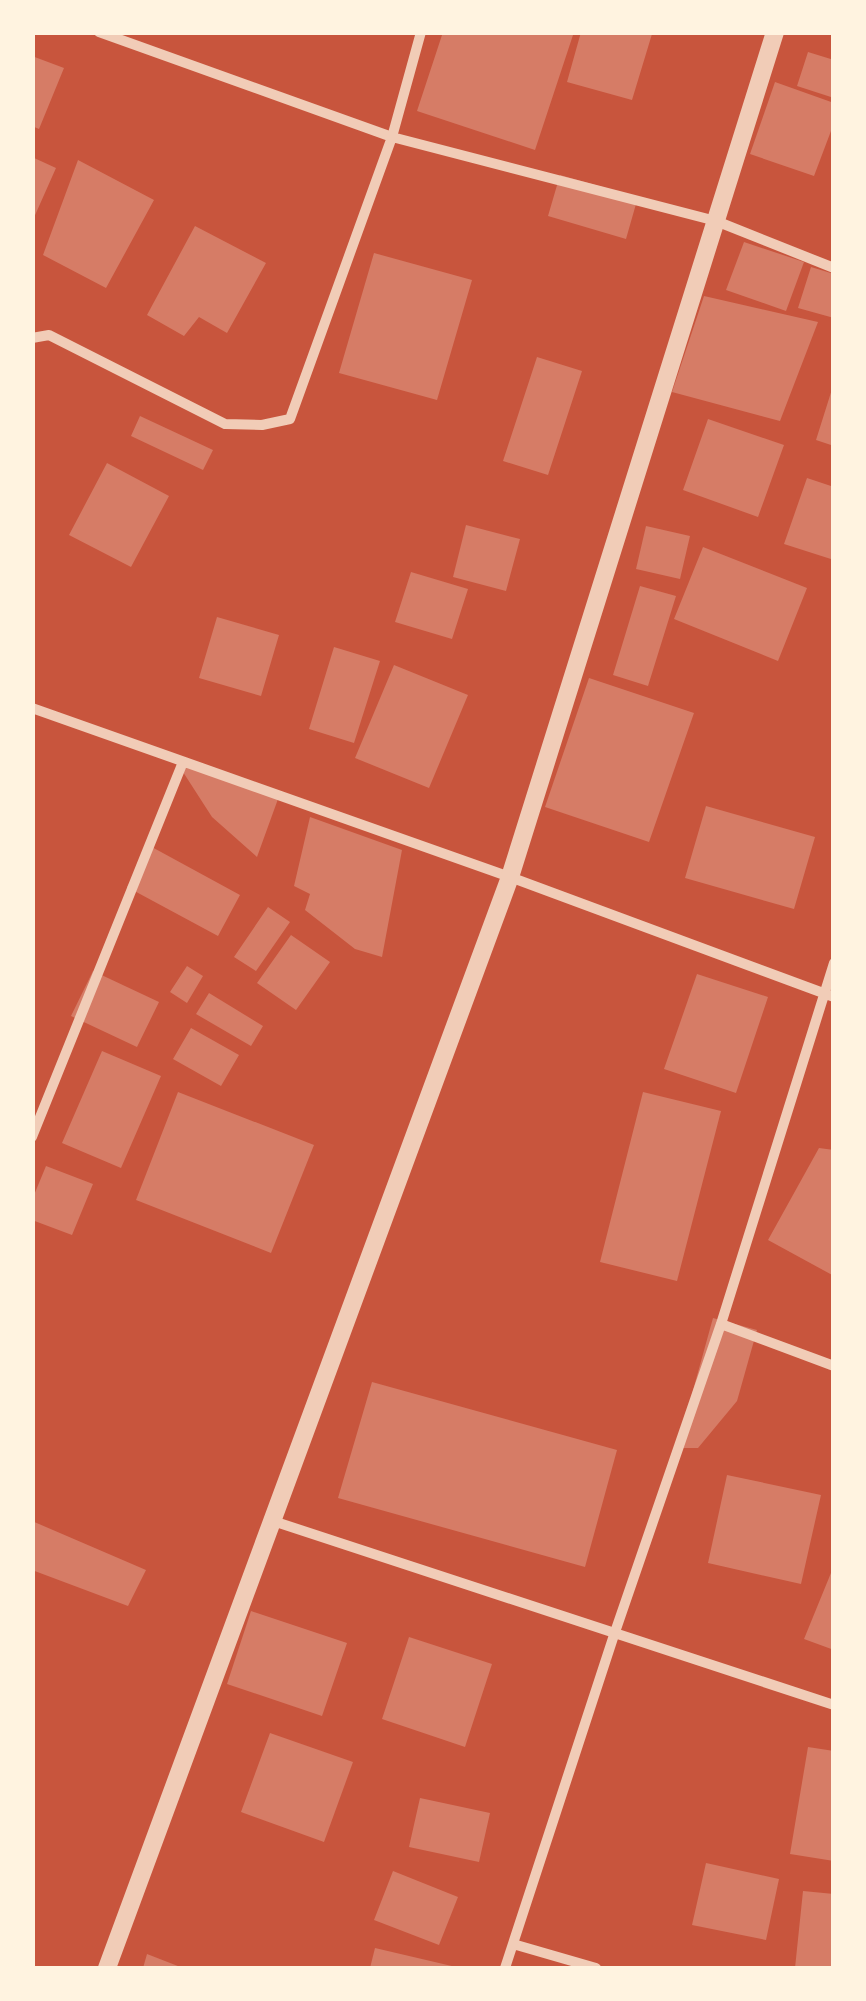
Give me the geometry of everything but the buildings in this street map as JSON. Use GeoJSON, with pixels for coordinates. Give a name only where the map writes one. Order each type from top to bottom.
{"type":"FeatureCollection","features":[{"type":"Feature","properties":{"kind":"street"},"geometry":{"type":"LineString","coordinates":[[100,32],[392,137],[716,220],[834,268]]}},
{"type":"Feature","properties":{"kind":"street"},"geometry":{"type":"LineString","coordinates":[[32,338],[49,335],[225,424],[262,425],[290,419],[392,137],[421,32]]}},
{"type":"Feature","properties":{"kind":"street"},"geometry":{"type":"LineString","coordinates":[[108,1968],[510,877],[775,32]]}},
{"type":"Feature","properties":{"kind":"street"},"geometry":{"type":"LineString","coordinates":[[32,708],[510,877],[828,995]]}},
{"type":"Feature","properties":{"kind":"street"},"geometry":{"type":"LineString","coordinates":[[32,1136],[182,762]]}},
{"type":"Feature","properties":{"kind":"street"},"geometry":{"type":"LineString","coordinates":[[505,1968],[614,1635],[722,1324],[828,995],[834,962]]}},
{"type":"Feature","properties":{"kind":"street"},"geometry":{"type":"LineString","coordinates":[[722,1324],[834,1366]]}},
{"type":"Feature","properties":{"kind":"street"},"geometry":{"type":"LineString","coordinates":[[273,1520],[834,1705]]}},
{"type":"Feature","properties":{"kind":"street"},"geometry":{"type":"LineString","coordinates":[[513,1944],[596,1968]]}}]}
